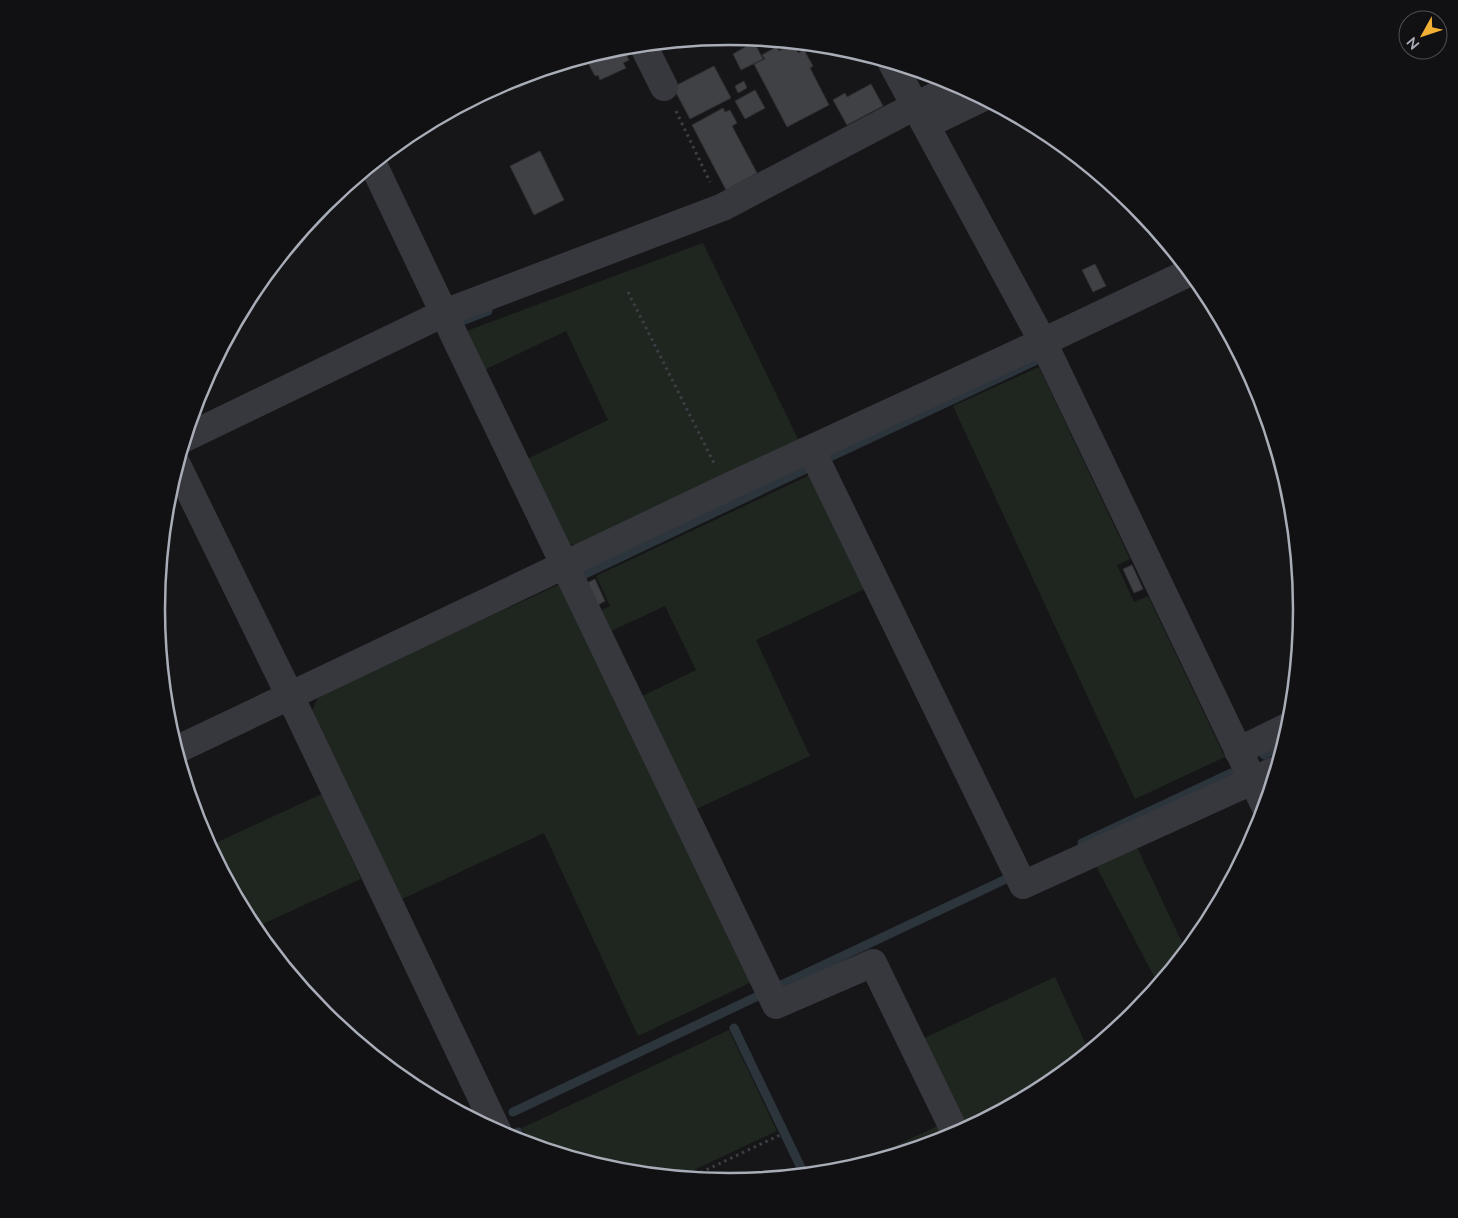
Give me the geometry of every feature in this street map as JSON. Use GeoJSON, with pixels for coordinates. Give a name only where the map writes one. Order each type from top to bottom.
{"type":"FeatureCollection","features":[{"type":"Feature","properties":{"kind":"street"},"geometry":{"type":"LineString","coordinates":[[646,51],[664,87]]}},
{"type":"Feature","properties":{"kind":"street"},"geometry":{"type":"LineString","coordinates":[[811,449],[1022,885],[1264,775],[1238,750],[1043,342],[896,71]]}},
{"type":"Feature","properties":{"kind":"street"},"geometry":{"type":"LineString","coordinates":[[920,115],[951,91]]}},
{"type":"Feature","properties":{"kind":"street"},"geometry":{"type":"LineString","coordinates":[[193,434],[444,313],[723,207],[920,115],[973,101]]}},
{"type":"Feature","properties":{"kind":"street"},"geometry":{"type":"LineString","coordinates":[[376,170],[776,1005],[873,963],[952,1127]]}},
{"type":"Feature","properties":{"kind":"street"},"geometry":{"type":"LineString","coordinates":[[182,747],[726,488],[1183,275]]}},
{"type":"Feature","properties":{"kind":"street"},"geometry":{"type":"LineString","coordinates":[[182,474],[290,696],[493,1121]]}},
{"type":"Feature","properties":{"kind":"street"},"geometry":{"type":"LineString","coordinates":[[1238,750],[1279,730]]}},
{"type":"Feature","properties":{"kind":"path"},"geometry":{"type":"LineString","coordinates":[[664,87],[723,207]]}},
{"type":"Feature","properties":{"kind":"path"},"geometry":{"type":"LineString","coordinates":[[628,292],[726,488]]}},
{"type":"Feature","properties":{"kind":"path"},"geometry":{"type":"LineString","coordinates":[[701,1172],[780,1135]]}},
{"type":"Feature","properties":{"kind":"shaded area"},"geometry":{"type":"Polygon","coordinates":[[[703,243],[799,441],[574,545],[562,543],[523,461],[608,420],[566,331],[480,372],[461,333],[703,243]]]}},
{"type":"Feature","properties":{"kind":"shaded area"},"geometry":{"type":"Polygon","coordinates":[[[1039,367],[1130,559],[1117,565],[1134,602],[1148,596],[1225,757],[1135,799],[953,406],[1039,367]]]}},
{"type":"Feature","properties":{"kind":"shaded area"},"geometry":{"type":"Polygon","coordinates":[[[812,474],[867,588],[756,640],[810,756],[690,812],[636,699],[696,670],[665,606],[605,634],[595,613],[610,606],[596,576],[812,474]]]}},
{"type":"Feature","properties":{"kind":"shaded area"},"geometry":{"type":"Polygon","coordinates":[[[560,584],[756,980],[638,1036],[544,833],[398,901],[310,715],[319,695],[560,584]]]}},
{"type":"Feature","properties":{"kind":"shaded area"},"geometry":{"type":"Polygon","coordinates":[[[322,794],[361,879],[262,924],[241,891],[216,843],[322,794]]]}},
{"type":"Feature","properties":{"kind":"shaded area"},"geometry":{"type":"Polygon","coordinates":[[[1136,845],[1182,943],[1155,978],[1095,864],[1136,845]]]}},
{"type":"Feature","properties":{"kind":"shaded area"},"geometry":{"type":"Polygon","coordinates":[[[1055,977],[1086,1045],[1042,1078],[1011,1097],[960,1123],[920,1040],[1055,977]]]}},
{"type":"Feature","properties":{"kind":"shaded area"},"geometry":{"type":"Polygon","coordinates":[[[729,1030],[777,1131],[690,1172],[655,1168],[583,1154],[525,1135],[522,1128],[729,1030]]]}},
{"type":"Feature","properties":{"kind":"shaded area"},"geometry":{"type":"Polygon","coordinates":[[[944,1123],[946,1130],[882,1152],[944,1123]]]}},
{"type":"Feature","properties":{"kind":"building"},"geometry":{"type":"Polygon","coordinates":[[[748,46],[756,46],[763,59],[741,70],[733,54],[748,46]]]}},
{"type":"Feature","properties":{"kind":"building"},"geometry":{"type":"Polygon","coordinates":[[[776,47],[779,51],[784,48],[796,49],[798,53],[804,50],[813,66],[810,68],[829,105],[787,127],[754,64],[765,59],[762,55],[776,47]]]}},
{"type":"Feature","properties":{"kind":"building"},"geometry":{"type":"Polygon","coordinates":[[[626,55],[629,60],[623,63],[626,68],[600,80],[598,75],[595,76],[588,63],[626,55]]]}},
{"type":"Feature","properties":{"kind":"building"},"geometry":{"type":"Polygon","coordinates":[[[714,66],[731,98],[690,119],[673,87],[714,66]]]}},
{"type":"Feature","properties":{"kind":"building"},"geometry":{"type":"Polygon","coordinates":[[[536,79],[518,88],[517,86],[536,79]]]}},
{"type":"Feature","properties":{"kind":"building"},"geometry":{"type":"Polygon","coordinates":[[[744,81],[747,88],[738,93],[735,86],[744,81]]]}},
{"type":"Feature","properties":{"kind":"building"},"geometry":{"type":"Polygon","coordinates":[[[871,84],[883,106],[847,125],[833,100],[845,93],[847,97],[871,84]]]}},
{"type":"Feature","properties":{"kind":"building"},"geometry":{"type":"Polygon","coordinates":[[[755,90],[765,108],[745,119],[735,101],[755,90]]]}},
{"type":"Feature","properties":{"kind":"building"},"geometry":{"type":"Polygon","coordinates":[[[723,108],[725,112],[730,110],[737,123],[732,126],[757,173],[726,190],[692,125],[723,108]]]}},
{"type":"Feature","properties":{"kind":"building"},"geometry":{"type":"Polygon","coordinates":[[[540,151],[564,200],[534,215],[510,166],[540,151]]]}},
{"type":"Feature","properties":{"kind":"building"},"geometry":{"type":"Polygon","coordinates":[[[1095,264],[1106,286],[1093,292],[1082,270],[1095,264]]]}},
{"type":"Feature","properties":{"kind":"building"},"geometry":{"type":"Polygon","coordinates":[[[1132,565],[1143,589],[1134,593],[1123,569],[1132,565]]]}},
{"type":"Feature","properties":{"kind":"building"},"geometry":{"type":"Polygon","coordinates":[[[595,579],[605,601],[596,606],[585,584],[595,579]]]}},
{"type":"Feature","properties":{"kind":"waterway"},"geometry":{"type":"LineString","coordinates":[[459,322],[488,311]]}},
{"type":"Feature","properties":{"kind":"waterway"},"geometry":{"type":"LineString","coordinates":[[828,458],[1035,361]]}},
{"type":"Feature","properties":{"kind":"waterway"},"geometry":{"type":"LineString","coordinates":[[581,576],[808,468]]}},
{"type":"Feature","properties":{"kind":"waterway"},"geometry":{"type":"LineString","coordinates":[[1264,755],[1275,749]]}},
{"type":"Feature","properties":{"kind":"waterway"},"geometry":{"type":"LineString","coordinates":[[1082,843],[1231,773]]}},
{"type":"Feature","properties":{"kind":"waterway"},"geometry":{"type":"LineString","coordinates":[[779,986],[1004,880]]}},
{"type":"Feature","properties":{"kind":"waterway"},"geometry":{"type":"LineString","coordinates":[[513,1112],[758,996]]}},
{"type":"Feature","properties":{"kind":"waterway"},"geometry":{"type":"LineString","coordinates":[[734,1028],[801,1168]]}}]}
